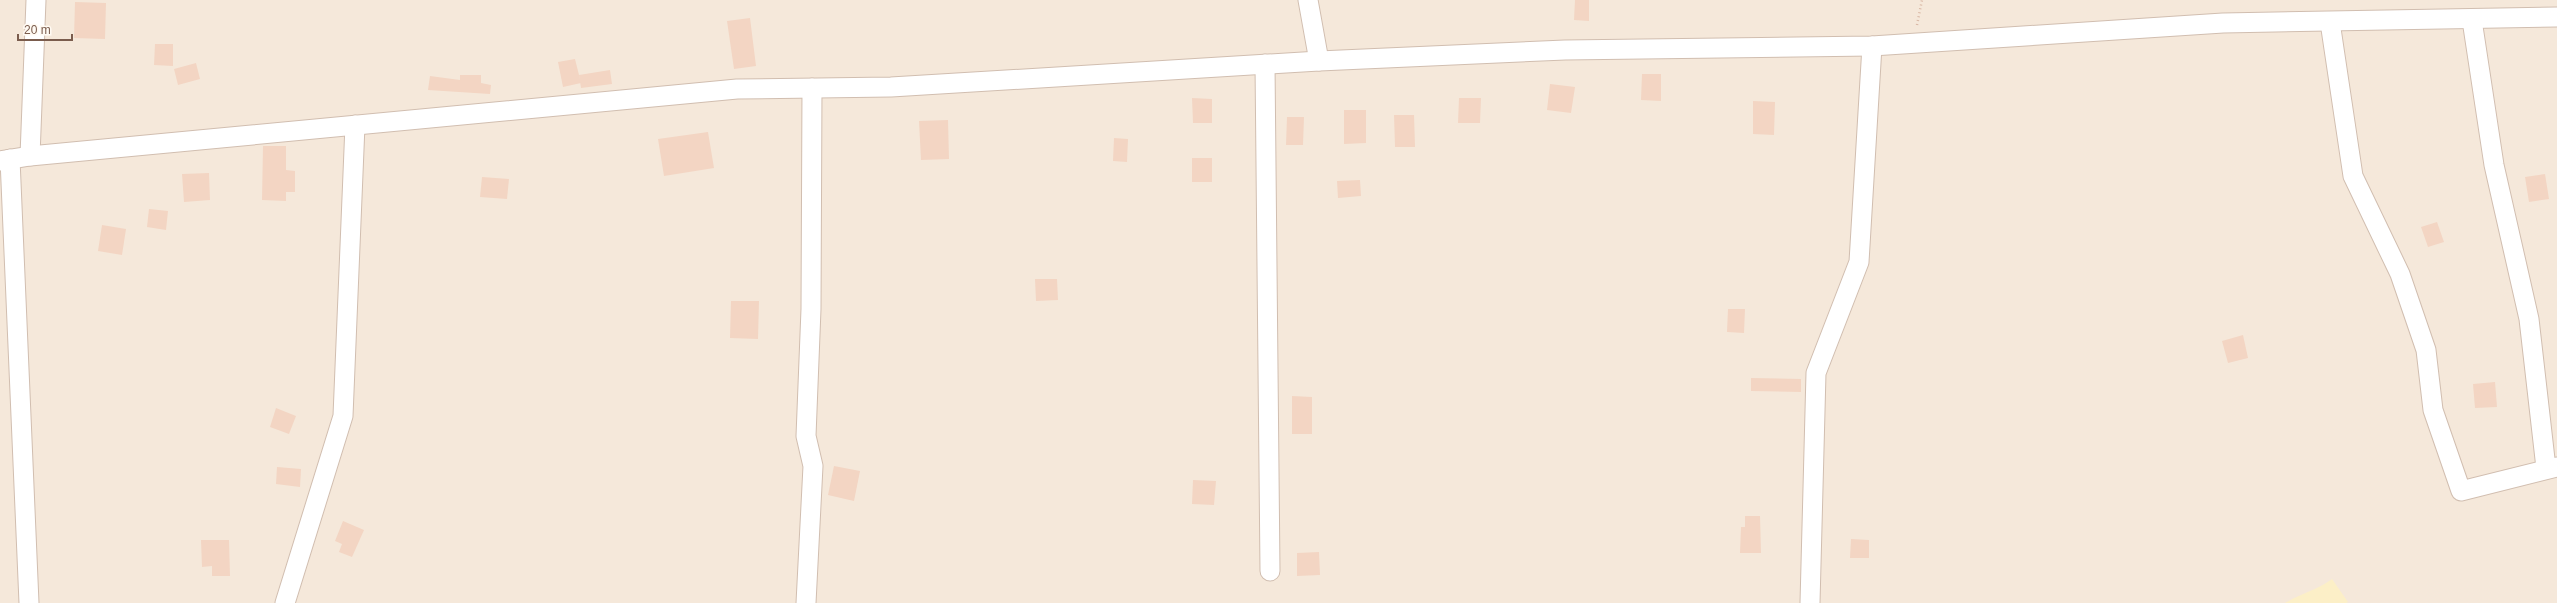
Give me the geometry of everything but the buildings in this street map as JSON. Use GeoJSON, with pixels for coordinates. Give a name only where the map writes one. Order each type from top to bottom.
{"type":"FeatureCollection","features":[{"type":"Feature","properties":{"kind":"street"},"geometry":{"type":"LineString","coordinates":[[30,156],[36,0]]}},
{"type":"Feature","properties":{"kind":"street"},"geometry":{"type":"LineString","coordinates":[[1308,0],[1318,61]]}},
{"type":"Feature","properties":{"kind":"street"},"geometry":{"type":"LineString","coordinates":[[29,603],[5,160],[30,156],[737,89],[891,87],[1318,61],[1565,50],[1872,46],[2223,23],[2472,20],[2557,17]]}},
{"type":"Feature","properties":{"kind":"street"},"geometry":{"type":"LineString","coordinates":[[2330,22],[2353,176],[2400,274],[2426,350],[2433,410],[2461,491],[2552,467],[2529,319],[2494,165],[2472,20]]}},
{"type":"Feature","properties":{"kind":"street"},"geometry":{"type":"LineString","coordinates":[[1810,603],[1816,373],[1860,262],[1872,46]]}},
{"type":"Feature","properties":{"kind":"street"},"geometry":{"type":"LineString","coordinates":[[1265,64],[1270,571]]}},
{"type":"Feature","properties":{"kind":"street"},"geometry":{"type":"LineString","coordinates":[[806,603],[813,466],[806,436],[811,309],[812,88]]}},
{"type":"Feature","properties":{"kind":"street"},"geometry":{"type":"LineString","coordinates":[[285,603],[343,416],[355,125]]}},
{"type":"Feature","properties":{"kind":"path"},"geometry":{"type":"LineString","coordinates":[[1914,44],[1922,0]]}},
{"type":"Feature","properties":{"kind":"shaded area"},"geometry":{"type":"Polygon","coordinates":[[[0,0],[2557,0],[2557,603],[0,603],[0,0]]]}},
{"type":"Feature","properties":{"kind":"sand"},"geometry":{"type":"Polygon","coordinates":[[[2332,579],[2348,602],[2285,603],[2320,586],[2332,579]]]}}]}
